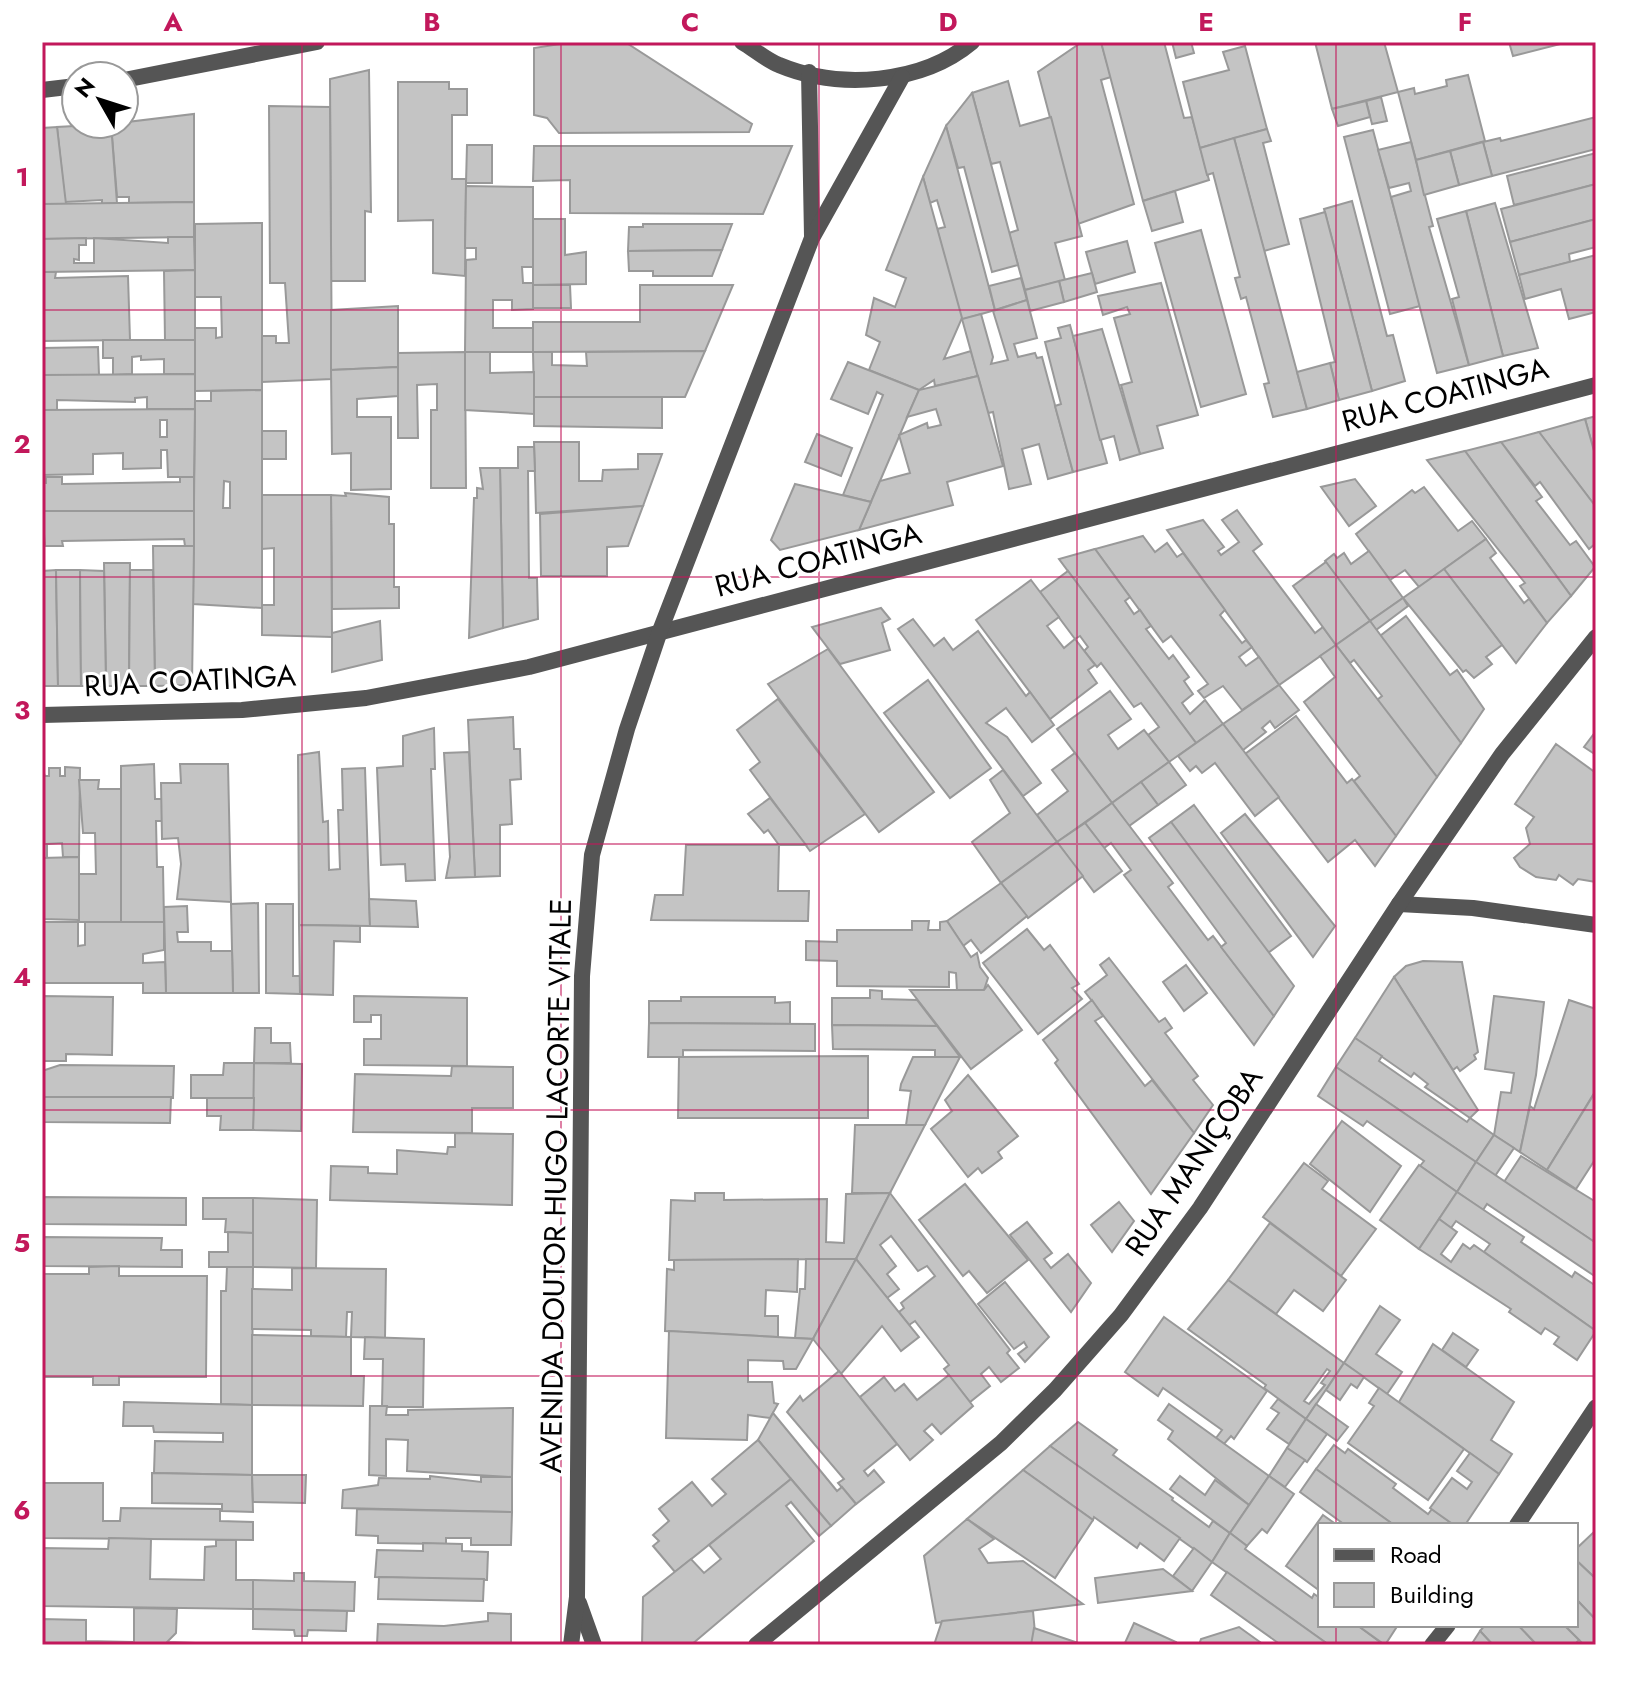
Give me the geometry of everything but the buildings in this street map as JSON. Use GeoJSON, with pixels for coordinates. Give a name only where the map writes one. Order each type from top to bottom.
{"type":"FeatureCollection","features":[{"type":"Feature","properties":{"kind":"street"},"geometry":{"type":"LineString","coordinates":[[140,77],[317,42]]}},
{"type":"Feature","properties":{"kind":"street"},"geometry":{"type":"LineString","coordinates":[[742,42],[779,65],[840,79],[902,77],[961,51],[972,42]]}},
{"type":"Feature","properties":{"kind":"street","name":"AVENIDA DOUTOR HUGO LACORTE VITALE"},"geometry":{"type":"LineString","coordinates":[[809,72],[812,238]]}},
{"type":"Feature","properties":{"kind":"street","name":"AVENIDA DOUTOR HUGO LACORTE VITALE"},"geometry":{"type":"LineString","coordinates":[[571,1645],[577,1597],[582,976],[592,855],[660,631],[812,238],[902,77]]}},
{"type":"Feature","properties":{"kind":"street","name":"RUA COATINGA"},"geometry":{"type":"LineString","coordinates":[[42,715],[242,710],[366,698],[529,667],[1596,385]]}},
{"type":"Feature","properties":{"kind":"street","name":"RUA MANIÇOBA"},"geometry":{"type":"LineString","coordinates":[[756,1645],[1001,1443],[1121,1315],[1200,1208],[1399,904],[1502,754],[1596,637]]}},
{"type":"Feature","properties":{"kind":"street"},"geometry":{"type":"LineString","coordinates":[[1399,904],[1473,908],[1596,925]]}},
{"type":"Feature","properties":{"kind":"street"},"geometry":{"type":"LineString","coordinates":[[1518,1523],[1596,1407]]}},
{"type":"Feature","properties":{"kind":"street","name":"AVENIDA DOUTOR HUGO LACORTE VITALE"},"geometry":{"type":"LineString","coordinates":[[577,1597],[594,1645]]}},
{"type":"Feature","properties":{"kind":"street"},"geometry":{"type":"LineString","coordinates":[[1432,1645],[1446,1627]]}}]}
